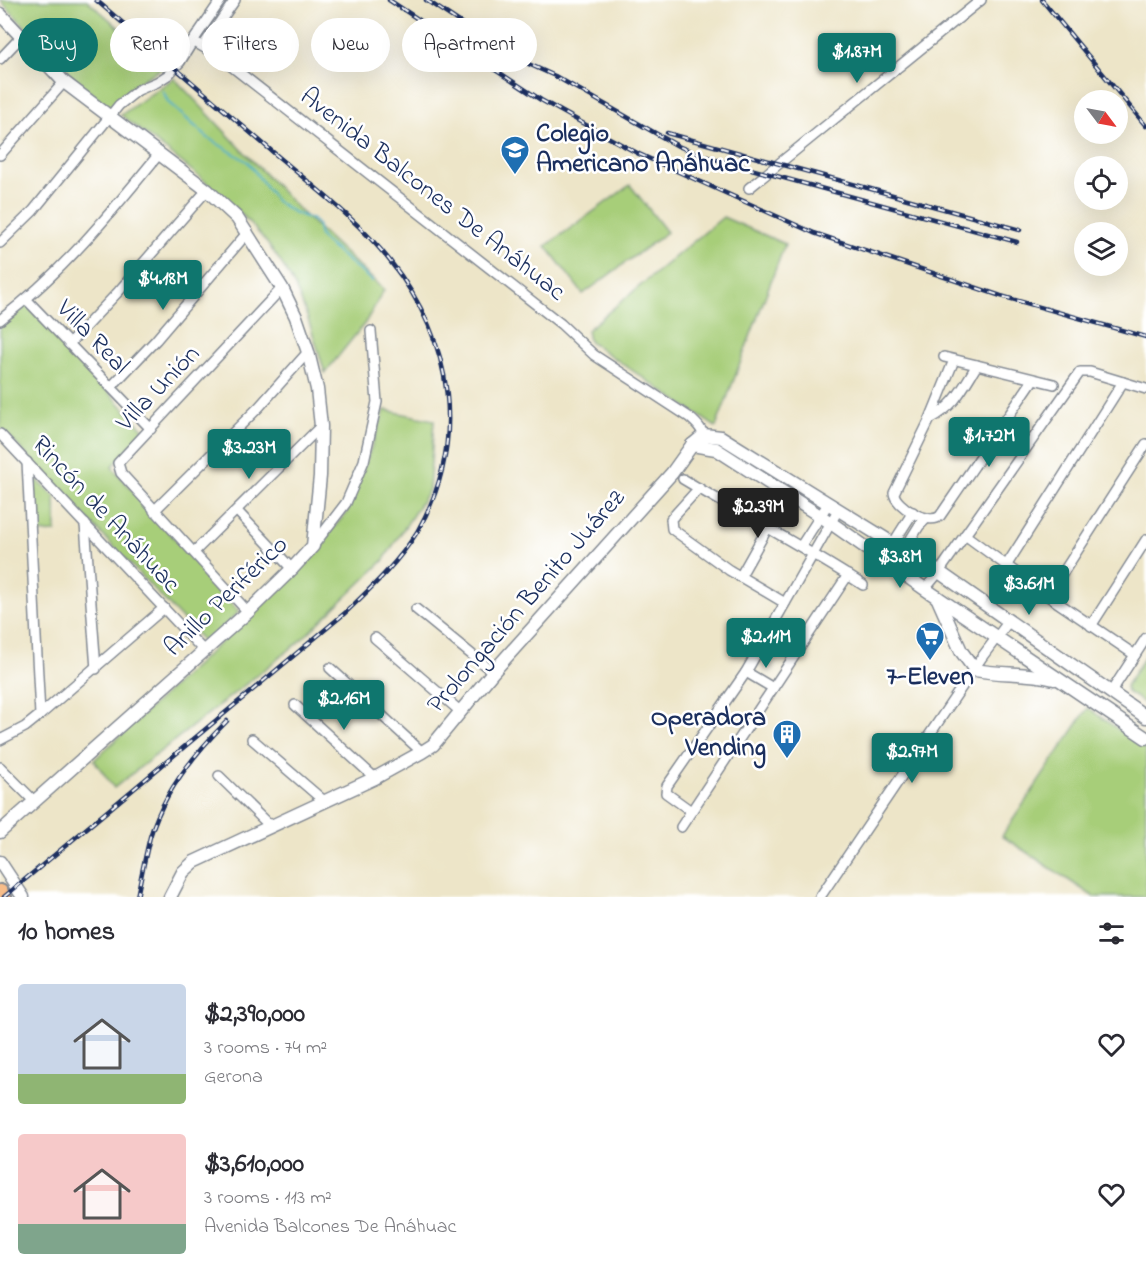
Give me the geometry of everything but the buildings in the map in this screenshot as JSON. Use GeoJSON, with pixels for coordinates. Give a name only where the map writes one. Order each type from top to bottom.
{"type":"FeatureCollection","features":[{"type":"Feature","properties":{"kind":"highway"},"geometry":{"type":"LineString","coordinates":[[0,893],[3,897]]}},
{"type":"Feature","properties":{"kind":"street"},"geometry":{"type":"LineString","coordinates":[[209,18],[221,0],[232,3],[222,18]]}},
{"type":"Feature","properties":{"kind":"street"},"geometry":{"type":"LineString","coordinates":[[749,188],[981,0]]}},
{"type":"Feature","properties":{"kind":"street","name":"Anillo Periférico"},"geometry":{"type":"LineString","coordinates":[[0,14],[18,34]]}},
{"type":"Feature","properties":{"kind":"street"},"geometry":{"type":"LineString","coordinates":[[0,243],[33,211],[109,116],[132,94],[168,75],[180,62],[202,28]]}},
{"type":"Feature","properties":{"kind":"street"},"geometry":{"type":"LineString","coordinates":[[0,59],[18,40]]}},
{"type":"Feature","properties":{"kind":"street","name":"Avenida Balcones De Anáhuac"},"geometry":{"type":"LineString","coordinates":[[193,41],[202,46]]}},
{"type":"Feature","properties":{"kind":"street","name":"Anillo Periférico"},"geometry":{"type":"LineString","coordinates":[[0,832],[248,612],[292,569],[312,546],[321,476],[321,426],[317,389],[308,352],[296,317],[282,288],[248,232],[237,218],[207,190],[64,82],[54,72]]}},
{"type":"Feature","properties":{"kind":"street","name":"Avenida Balcones De Anáhuac"},"geometry":{"type":"LineString","coordinates":[[236,72],[567,329],[594,355],[689,417],[698,425],[700,442],[716,449],[825,519],[924,589],[1146,738]]}},
{"type":"Feature","properties":{"kind":"street"},"geometry":{"type":"LineString","coordinates":[[0,155],[64,82]]}},
{"type":"Feature","properties":{"kind":"street"},"geometry":{"type":"LineString","coordinates":[[27,300],[71,258],[159,154]]}},
{"type":"Feature","properties":{"kind":"street"},"geometry":{"type":"LineString","coordinates":[[69,344],[119,291],[207,190]]}},
{"type":"Feature","properties":{"kind":"street"},"geometry":{"type":"LineString","coordinates":[[111,387],[156,340],[248,232]]}},
{"type":"Feature","properties":{"kind":"street","name":"Villa Unión"},"geometry":{"type":"LineString","coordinates":[[154,511],[121,473],[118,467],[119,460],[151,429],[282,288]]}},
{"type":"Feature","properties":{"kind":"street","name":"Villa Real"},"geometry":{"type":"LineString","coordinates":[[0,320],[27,300],[151,429]]}},
{"type":"Feature","properties":{"kind":"street"},"geometry":{"type":"LineString","coordinates":[[312,546],[346,503],[364,460],[377,402],[371,331]]}},
{"type":"Feature","properties":{"kind":"street"},"geometry":{"type":"LineString","coordinates":[[248,612],[154,511],[259,407],[308,352]]}},
{"type":"Feature","properties":{"kind":"street"},"geometry":{"type":"LineString","coordinates":[[944,357],[1054,384]]}},
{"type":"Feature","properties":{"kind":"street"},"geometry":{"type":"LineString","coordinates":[[954,360],[930,419],[894,493],[896,501],[926,519],[934,520],[940,516],[1033,380]]}},
{"type":"Feature","properties":{"kind":"street"},"geometry":{"type":"LineString","coordinates":[[930,419],[945,411],[955,401],[977,365]]}},
{"type":"Feature","properties":{"kind":"street"},"geometry":{"type":"LineString","coordinates":[[924,589],[939,572],[1078,374],[1082,371],[1089,372],[1146,389]]}},
{"type":"Feature","properties":{"kind":"street"},"geometry":{"type":"LineString","coordinates":[[1006,566],[1123,382]]}},
{"type":"Feature","properties":{"kind":"street"},"geometry":{"type":"LineString","coordinates":[[194,552],[321,426]]}},
{"type":"Feature","properties":{"kind":"street","name":"Rincón de Anáhuac"},"geometry":{"type":"LineString","coordinates":[[0,434],[204,651]]}},
{"type":"Feature","properties":{"kind":"street"},"geometry":{"type":"LineString","coordinates":[[700,442],[721,436],[939,572],[1146,717]]}},
{"type":"Feature","properties":{"kind":"street","name":"Prolongación Benito Juárez"},"geometry":{"type":"LineString","coordinates":[[170,897],[188,866],[375,778],[433,745],[493,672],[700,442]]}},
{"type":"Feature","properties":{"kind":"street"},"geometry":{"type":"LineString","coordinates":[[1048,596],[1146,444]]}},
{"type":"Feature","properties":{"kind":"street"},"geometry":{"type":"LineString","coordinates":[[27,462],[40,715]]}},
{"type":"Feature","properties":{"kind":"street"},"geometry":{"type":"LineString","coordinates":[[683,479],[767,529],[813,553],[863,585]]}},
{"type":"Feature","properties":{"kind":"street"},"geometry":{"type":"LineString","coordinates":[[699,488],[671,519],[670,527],[740,577],[786,603]]}},
{"type":"Feature","properties":{"kind":"street"},"geometry":{"type":"LineString","coordinates":[[801,546],[825,519],[837,519],[833,507]]}},
{"type":"Feature","properties":{"kind":"street"},"geometry":{"type":"LineString","coordinates":[[691,811],[667,795],[665,792],[667,786],[746,672],[813,553],[825,519],[822,508],[833,507]]}},
{"type":"Feature","properties":{"kind":"street"},"geometry":{"type":"LineString","coordinates":[[237,511],[292,569]]}},
{"type":"Feature","properties":{"kind":"street"},"geometry":{"type":"LineString","coordinates":[[894,566],[899,546],[913,512]]}},
{"type":"Feature","properties":{"kind":"street"},"geometry":{"type":"LineString","coordinates":[[879,556],[899,546],[926,519]]}},
{"type":"Feature","properties":{"kind":"street"},"geometry":{"type":"LineString","coordinates":[[85,524],[96,669]]}},
{"type":"Feature","properties":{"kind":"street"},"geometry":{"type":"LineString","coordinates":[[740,577],[767,529]]}},
{"type":"Feature","properties":{"kind":"street"},"geometry":{"type":"LineString","coordinates":[[964,534],[1048,596],[1135,655]]}},
{"type":"Feature","properties":{"kind":"street"},"geometry":{"type":"LineString","coordinates":[[1091,626],[1146,540]]}},
{"type":"Feature","properties":{"kind":"street"},"geometry":{"type":"LineString","coordinates":[[681,827],[848,575]]}},
{"type":"Feature","properties":{"kind":"street"},"geometry":{"type":"LineString","coordinates":[[937,597],[962,651],[975,669],[990,673],[1033,674],[1063,682]]}},
{"type":"Feature","properties":{"kind":"street"},"geometry":{"type":"LineString","coordinates":[[0,740],[25,727],[40,715],[164,608]]}},
{"type":"Feature","properties":{"kind":"street"},"geometry":{"type":"LineString","coordinates":[[416,609],[493,672]]}},
{"type":"Feature","properties":{"kind":"street"},"geometry":{"type":"LineString","coordinates":[[820,897],[1009,621]]}},
{"type":"Feature","properties":{"kind":"street"},"geometry":{"type":"LineString","coordinates":[[375,638],[460,712]]}},
{"type":"Feature","properties":{"kind":"street"},"geometry":{"type":"LineString","coordinates":[[1077,692],[1100,699],[1105,698],[1146,638]]}},
{"type":"Feature","properties":{"kind":"street"},"geometry":{"type":"LineString","coordinates":[[330,668],[422,752]]}},
{"type":"Feature","properties":{"kind":"street"},"geometry":{"type":"LineString","coordinates":[[746,672],[772,688]]}},
{"type":"Feature","properties":{"kind":"street"},"geometry":{"type":"LineString","coordinates":[[295,705],[375,778]]}},
{"type":"Feature","properties":{"kind":"street"},"geometry":{"type":"LineString","coordinates":[[252,739],[324,801]]}},
{"type":"Feature","properties":{"kind":"street"},"geometry":{"type":"LineString","coordinates":[[0,767],[35,802]]}},
{"type":"Feature","properties":{"kind":"street"},"geometry":{"type":"LineString","coordinates":[[219,776],[270,826]]}},
{"type":"Feature","properties":{"kind":"street"},"geometry":{"type":"LineString","coordinates":[[0,862],[23,897]]}},
{"type":"Feature","properties":{"kind":"street"},"geometry":{"type":"LineString","coordinates":[[0,887],[10,878]]}},
{"type":"Feature","properties":{"kind":"green space"},"geometry":{"type":"Polygon","coordinates":[[[0,0],[87,0],[110,20],[110,72],[155,72],[140,81],[110,109],[68,72],[98,72],[98,18],[18,19],[0,0]]]}},
{"type":"Feature","properties":{"kind":"green space"},"geometry":{"type":"Polygon","coordinates":[[[174,78],[302,213],[384,290],[365,323],[325,373],[308,318],[295,287],[261,236],[218,192],[121,115],[174,78]]]}},
{"type":"Feature","properties":{"kind":"green space"},"geometry":{"type":"Polygon","coordinates":[[[630,185],[667,232],[583,294],[546,246],[630,185]]]}},
{"type":"Feature","properties":{"kind":"green space"},"geometry":{"type":"Polygon","coordinates":[[[723,217],[785,244],[716,427],[589,341],[587,330],[723,217]]]}},
{"type":"Feature","properties":{"kind":"green space"},"geometry":{"type":"Polygon","coordinates":[[[27,304],[144,430],[112,467],[239,612],[205,643],[0,427],[0,325],[27,304]]]}},
{"type":"Feature","properties":{"kind":"green space"},"geometry":{"type":"Polygon","coordinates":[[[385,410],[434,420],[429,490],[383,561],[298,643],[114,788],[94,760],[292,576],[347,512],[385,410]]]}},
{"type":"Feature","properties":{"kind":"green space"},"geometry":{"type":"Polygon","coordinates":[[[33,476],[55,497],[56,532],[34,533],[33,476]]]}},
{"type":"Feature","properties":{"kind":"green space"},"geometry":{"type":"Polygon","coordinates":[[[1146,655],[1146,704],[1127,692],[1126,686],[1146,655]]]}},
{"type":"Feature","properties":{"kind":"green space"},"geometry":{"type":"Polygon","coordinates":[[[1088,708],[1146,749],[1146,897],[1094,897],[1002,836],[1088,708]]]}},
{"type":"Feature","properties":{"kind":"waterway"},"geometry":{"type":"LineString","coordinates":[[163,91],[168,102],[208,138],[248,162],[276,201],[293,212],[313,220],[324,241],[372,281]]}},
{"type":"Feature","properties":{"kind":"railway"},"geometry":{"type":"LineString","coordinates":[[4,897],[345,613],[384,575],[417,532],[433,498],[444,463],[448,427],[447,392],[440,358],[428,324],[411,292],[390,261],[335,204],[96,0]]}},
{"type":"Feature","properties":{"kind":"railway"},"geometry":{"type":"LineString","coordinates":[[389,0],[541,100],[604,135],[639,154],[814,233],[1001,296],[1146,337]]}},
{"type":"Feature","properties":{"kind":"railway"},"geometry":{"type":"LineString","coordinates":[[426,0],[511,56],[555,76],[678,146],[700,155],[1017,242]]}},
{"type":"Feature","properties":{"kind":"railway"},"geometry":{"type":"LineString","coordinates":[[1042,0],[1146,126]]}},
{"type":"Feature","properties":{"kind":"railway"},"geometry":{"type":"LineString","coordinates":[[667,133],[1020,230]]}},
{"type":"Feature","properties":{"kind":"railway"},"geometry":{"type":"LineString","coordinates":[[137,897],[150,837],[163,805],[181,775],[227,721]]}},
{"type":"Feature","properties":{"kind":"place","name":"Colegio Americano Anáhuac"},"geometry":{"type":"Point","coordinates":[515,176]}},
{"type":"Feature","properties":{"kind":"place","name":"7-Eleven"},"geometry":{"type":"Point","coordinates":[930,662]}},
{"type":"Feature","properties":{"kind":"place","name":"Operadora Vending"},"geometry":{"type":"Point","coordinates":[787,760]}}]}
